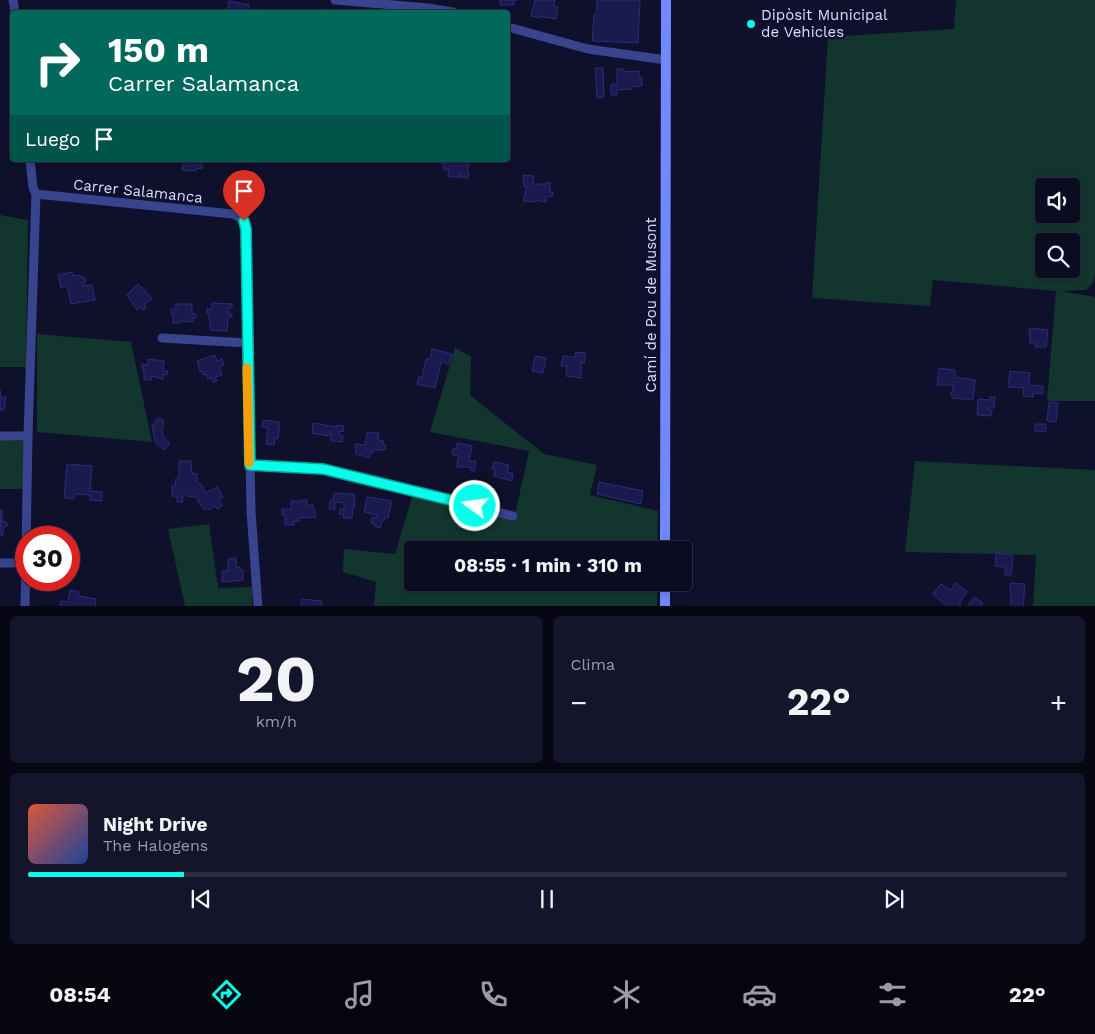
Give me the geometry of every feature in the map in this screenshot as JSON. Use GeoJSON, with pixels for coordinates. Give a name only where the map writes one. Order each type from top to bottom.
{"type":"FeatureCollection","features":[{"type":"Feature","properties":{"kind":"street"},"geometry":{"type":"LineString","coordinates":[[335,0],[440,10]]}},
{"type":"Feature","properties":{"kind":"street","name":"Camí de Pou de Musont"},"geometry":{"type":"LineString","coordinates":[[665,541],[666,0]]}},
{"type":"Feature","properties":{"kind":"street"},"geometry":{"type":"LineString","coordinates":[[510,28],[588,48],[666,60]]}},
{"type":"Feature","properties":{"kind":"street"},"geometry":{"type":"LineString","coordinates":[[27,526],[36,194],[33,188],[30,162]]}},
{"type":"Feature","properties":{"kind":"street","name":"Carrer Salamanca"},"geometry":{"type":"LineString","coordinates":[[36,194],[239,216],[244,221],[246,229],[250,511],[258,606]]}},
{"type":"Feature","properties":{"kind":"street"},"geometry":{"type":"LineString","coordinates":[[162,338],[247,343]]}},
{"type":"Feature","properties":{"kind":"street"},"geometry":{"type":"LineString","coordinates":[[0,436],[28,436]]}},
{"type":"Feature","properties":{"kind":"street"},"geometry":{"type":"LineString","coordinates":[[250,465],[323,469],[513,516]]}},
{"type":"Feature","properties":{"kind":"street"},"geometry":{"type":"LineString","coordinates":[[0,563],[15,563]]}},
{"type":"Feature","properties":{"kind":"street"},"geometry":{"type":"LineString","coordinates":[[25,591],[25,606]]}},
{"type":"Feature","properties":{"kind":"street"},"geometry":{"type":"LineString","coordinates":[[665,591],[665,606]]}},
{"type":"Feature","properties":{"kind":"green space"},"geometry":{"type":"Polygon","coordinates":[[[956,0],[1095,0],[1095,273],[1093,283],[1086,290],[1060,291],[1095,297],[1095,401],[1047,401],[1056,291],[933,280],[930,306],[812,298],[828,37],[954,29],[956,0]]]}},
{"type":"Feature","properties":{"kind":"green space"},"geometry":{"type":"Polygon","coordinates":[[[0,215],[28,220],[26,367],[0,367],[0,215]]]}},
{"type":"Feature","properties":{"kind":"green space"},"geometry":{"type":"Polygon","coordinates":[[[37,334],[131,342],[152,442],[37,432],[37,334]]]}},
{"type":"Feature","properties":{"kind":"green space"},"geometry":{"type":"Polygon","coordinates":[[[455,348],[471,356],[470,395],[544,454],[597,465],[590,495],[658,511],[657,541],[404,541],[404,591],[657,591],[657,606],[374,606],[376,582],[343,572],[344,549],[395,554],[413,494],[514,519],[529,451],[430,432],[455,348]]]}},
{"type":"Feature","properties":{"kind":"green space"},"geometry":{"type":"Polygon","coordinates":[[[0,440],[24,441],[23,489],[0,489],[0,440]]]}},
{"type":"Feature","properties":{"kind":"green space"},"geometry":{"type":"Polygon","coordinates":[[[915,461],[1095,470],[1095,606],[1033,606],[1036,555],[905,552],[915,461]]]}},
{"type":"Feature","properties":{"kind":"green space"},"geometry":{"type":"Polygon","coordinates":[[[209,524],[218,588],[252,587],[252,606],[185,606],[168,529],[209,524]]]}},
{"type":"Feature","properties":{"kind":"building"},"geometry":{"type":"Polygon","coordinates":[[[500,0],[514,0],[514,5],[500,5],[500,0]]]}},
{"type":"Feature","properties":{"kind":"building"},"geometry":{"type":"Polygon","coordinates":[[[535,0],[555,0],[554,6],[558,7],[556,19],[531,16],[535,0]]]}},
{"type":"Feature","properties":{"kind":"building"},"geometry":{"type":"Polygon","coordinates":[[[597,0],[640,0],[638,43],[592,41],[597,0]]]}},
{"type":"Feature","properties":{"kind":"building"},"geometry":{"type":"Polygon","coordinates":[[[229,1],[249,5],[248,10],[227,10],[229,1]]]}},
{"type":"Feature","properties":{"kind":"building"},"geometry":{"type":"Polygon","coordinates":[[[595,68],[603,68],[604,97],[597,98],[595,68]]]}},
{"type":"Feature","properties":{"kind":"building"},"geometry":{"type":"Polygon","coordinates":[[[617,69],[624,69],[624,72],[639,71],[639,77],[642,77],[642,86],[617,90],[617,95],[611,95],[611,84],[617,86],[617,69]]]}},
{"type":"Feature","properties":{"kind":"building"},"geometry":{"type":"Polygon","coordinates":[[[183,162],[202,162],[202,169],[196,168],[196,171],[182,170],[183,162]]]}},
{"type":"Feature","properties":{"kind":"building"},"geometry":{"type":"Polygon","coordinates":[[[470,162],[467,172],[469,173],[468,178],[461,177],[462,173],[460,173],[459,178],[448,176],[449,170],[443,169],[444,164],[439,163],[470,162]]]}},
{"type":"Feature","properties":{"kind":"building"},"geometry":{"type":"Polygon","coordinates":[[[523,175],[534,176],[533,184],[543,184],[544,186],[546,182],[550,183],[550,192],[553,192],[552,197],[546,196],[546,202],[536,200],[535,202],[523,201],[527,187],[524,187],[523,175]]]}},
{"type":"Feature","properties":{"kind":"building"},"geometry":{"type":"Polygon","coordinates":[[[72,272],[73,276],[80,275],[84,277],[86,280],[83,286],[92,285],[95,300],[71,304],[67,286],[61,288],[58,275],[72,272]]]}},
{"type":"Feature","properties":{"kind":"building"},"geometry":{"type":"Polygon","coordinates":[[[138,284],[152,299],[144,305],[146,308],[144,310],[141,307],[137,310],[127,295],[138,284]]]}},
{"type":"Feature","properties":{"kind":"building"},"geometry":{"type":"Polygon","coordinates":[[[212,303],[232,304],[232,308],[229,307],[229,314],[232,314],[232,317],[228,317],[227,331],[210,330],[207,309],[212,309],[212,303]]]}},
{"type":"Feature","properties":{"kind":"building"},"geometry":{"type":"Polygon","coordinates":[[[176,304],[192,304],[192,314],[196,314],[193,322],[180,321],[180,323],[173,323],[171,309],[176,309],[176,304]]]}},
{"type":"Feature","properties":{"kind":"building"},"geometry":{"type":"Polygon","coordinates":[[[1029,328],[1048,330],[1046,347],[1035,347],[1035,343],[1030,343],[1029,328]]]}},
{"type":"Feature","properties":{"kind":"building"},"geometry":{"type":"Polygon","coordinates":[[[432,349],[452,354],[449,364],[441,362],[435,388],[417,384],[419,377],[422,377],[426,359],[430,359],[432,349]]]}},
{"type":"Feature","properties":{"kind":"building"},"geometry":{"type":"Polygon","coordinates":[[[576,352],[586,353],[584,363],[581,363],[581,378],[566,376],[567,366],[561,366],[563,356],[575,357],[576,352]]]}},
{"type":"Feature","properties":{"kind":"building"},"geometry":{"type":"Polygon","coordinates":[[[215,355],[217,361],[222,359],[224,365],[219,366],[222,375],[215,377],[217,381],[213,382],[212,378],[208,379],[206,374],[203,375],[197,361],[215,355]]]}},
{"type":"Feature","properties":{"kind":"building"},"geometry":{"type":"Polygon","coordinates":[[[535,356],[546,358],[543,373],[532,371],[535,356]]]}},
{"type":"Feature","properties":{"kind":"building"},"geometry":{"type":"Polygon","coordinates":[[[148,359],[164,361],[163,371],[168,371],[167,375],[164,374],[163,379],[151,376],[151,380],[144,380],[142,364],[148,365],[148,359]]]}},
{"type":"Feature","properties":{"kind":"building"},"geometry":{"type":"Polygon","coordinates":[[[939,368],[955,370],[955,377],[975,380],[973,400],[952,398],[950,393],[953,392],[953,385],[937,385],[939,368]]]}},
{"type":"Feature","properties":{"kind":"building"},"geometry":{"type":"Polygon","coordinates":[[[1010,371],[1030,373],[1029,385],[1043,386],[1043,394],[1033,393],[1033,397],[1023,396],[1024,388],[1008,387],[1010,371]]]}},
{"type":"Feature","properties":{"kind":"building"},"geometry":{"type":"Polygon","coordinates":[[[0,390],[1,397],[6,397],[4,410],[0,410],[0,390]]]}},
{"type":"Feature","properties":{"kind":"building"},"geometry":{"type":"Polygon","coordinates":[[[990,397],[995,397],[994,408],[988,408],[988,410],[992,410],[991,416],[977,415],[978,399],[990,400],[990,397]]]}},
{"type":"Feature","properties":{"kind":"building"},"geometry":{"type":"Polygon","coordinates":[[[1049,402],[1058,403],[1056,422],[1047,421],[1049,402]]]}},
{"type":"Feature","properties":{"kind":"building"},"geometry":{"type":"Polygon","coordinates":[[[159,417],[164,421],[162,432],[164,438],[170,443],[164,450],[155,442],[152,425],[155,424],[159,417]]]}},
{"type":"Feature","properties":{"kind":"building"},"geometry":{"type":"Polygon","coordinates":[[[263,420],[280,422],[278,438],[275,438],[274,445],[266,444],[268,428],[262,427],[263,420]]]}},
{"type":"Feature","properties":{"kind":"building"},"geometry":{"type":"Polygon","coordinates":[[[313,423],[337,427],[337,425],[344,426],[343,432],[340,431],[339,435],[343,436],[342,442],[331,441],[331,434],[328,434],[328,436],[312,433],[313,423]]]}},
{"type":"Feature","properties":{"kind":"building"},"geometry":{"type":"Polygon","coordinates":[[[1035,424],[1046,424],[1046,432],[1035,431],[1035,424]]]}},
{"type":"Feature","properties":{"kind":"building"},"geometry":{"type":"Polygon","coordinates":[[[367,433],[379,433],[378,440],[384,441],[383,444],[386,445],[385,450],[373,450],[369,458],[356,454],[355,444],[365,445],[367,433]]]}},
{"type":"Feature","properties":{"kind":"building"},"geometry":{"type":"Polygon","coordinates":[[[457,443],[472,446],[469,461],[476,461],[474,471],[470,470],[470,467],[456,467],[459,456],[452,455],[457,443]]]}},
{"type":"Feature","properties":{"kind":"building"},"geometry":{"type":"Polygon","coordinates":[[[179,461],[191,461],[192,473],[197,474],[197,481],[206,493],[217,487],[223,497],[219,500],[222,506],[217,509],[215,506],[209,510],[207,508],[204,510],[195,496],[188,497],[184,493],[182,493],[183,502],[177,502],[177,496],[172,496],[172,486],[175,486],[176,478],[179,478],[179,461]]]}},
{"type":"Feature","properties":{"kind":"building"},"geometry":{"type":"Polygon","coordinates":[[[494,462],[509,465],[507,472],[513,474],[512,481],[494,476],[495,470],[492,469],[494,462]]]}},
{"type":"Feature","properties":{"kind":"building"},"geometry":{"type":"Polygon","coordinates":[[[67,464],[92,466],[90,491],[102,492],[102,501],[90,500],[90,495],[75,494],[74,499],[64,498],[67,464]]]}},
{"type":"Feature","properties":{"kind":"building"},"geometry":{"type":"Polygon","coordinates":[[[599,482],[643,491],[641,504],[597,494],[599,482]]]}},
{"type":"Feature","properties":{"kind":"building"},"geometry":{"type":"Polygon","coordinates":[[[334,493],[354,494],[355,507],[353,506],[352,518],[343,518],[344,515],[339,514],[340,509],[344,509],[344,503],[335,502],[335,510],[329,509],[330,500],[333,500],[334,493]]]}},
{"type":"Feature","properties":{"kind":"building"},"geometry":{"type":"Polygon","coordinates":[[[367,497],[392,501],[388,518],[385,517],[380,528],[371,523],[372,517],[376,518],[377,515],[364,512],[367,497]]]}},
{"type":"Feature","properties":{"kind":"building"},"geometry":{"type":"Polygon","coordinates":[[[307,500],[307,505],[313,505],[316,517],[299,518],[299,521],[294,521],[294,525],[285,525],[285,515],[282,515],[282,509],[291,509],[291,501],[307,500]]]}},
{"type":"Feature","properties":{"kind":"building"},"geometry":{"type":"Polygon","coordinates":[[[0,510],[2,510],[2,522],[6,522],[8,525],[4,527],[3,535],[1,536],[0,510]]]}},
{"type":"Feature","properties":{"kind":"building"},"geometry":{"type":"Polygon","coordinates":[[[996,553],[1013,555],[1011,575],[1005,575],[1005,567],[995,566],[996,553]]]}},
{"type":"Feature","properties":{"kind":"building"},"geometry":{"type":"Polygon","coordinates":[[[236,558],[237,568],[240,567],[240,570],[243,570],[243,580],[222,582],[222,571],[228,571],[228,559],[236,558]]]}},
{"type":"Feature","properties":{"kind":"building"},"geometry":{"type":"Polygon","coordinates":[[[956,583],[967,592],[959,603],[961,604],[960,606],[947,606],[933,594],[941,584],[950,590],[956,583]]]}},
{"type":"Feature","properties":{"kind":"building"},"geometry":{"type":"Polygon","coordinates":[[[1010,583],[1025,584],[1023,606],[1011,606],[1010,583]]]}},
{"type":"Feature","properties":{"kind":"building"},"geometry":{"type":"Polygon","coordinates":[[[70,591],[79,592],[79,596],[96,599],[95,606],[60,606],[61,601],[68,602],[70,591]]]}},
{"type":"Feature","properties":{"kind":"building"},"geometry":{"type":"Polygon","coordinates":[[[974,597],[983,603],[981,606],[968,606],[974,597]]]}},
{"type":"Feature","properties":{"kind":"building"},"geometry":{"type":"Polygon","coordinates":[[[302,599],[322,601],[321,606],[300,606],[302,599]]]}},
{"type":"Feature","properties":{"kind":"slow traffic"},"geometry":{"type":"LineString","coordinates":[[247,368],[249,463]]}},
{"type":"Feature","properties":{"kind":"place","name":"Dipòsit Municipal de Vehicles"},"geometry":{"type":"Point","coordinates":[751,24]}},
{"type":"Feature","properties":{"kind":"route"},"geometry":{"type":"LineString","coordinates":[[244,221],[246,229],[250,465],[266,464],[323,469],[475,506]]}}]}
